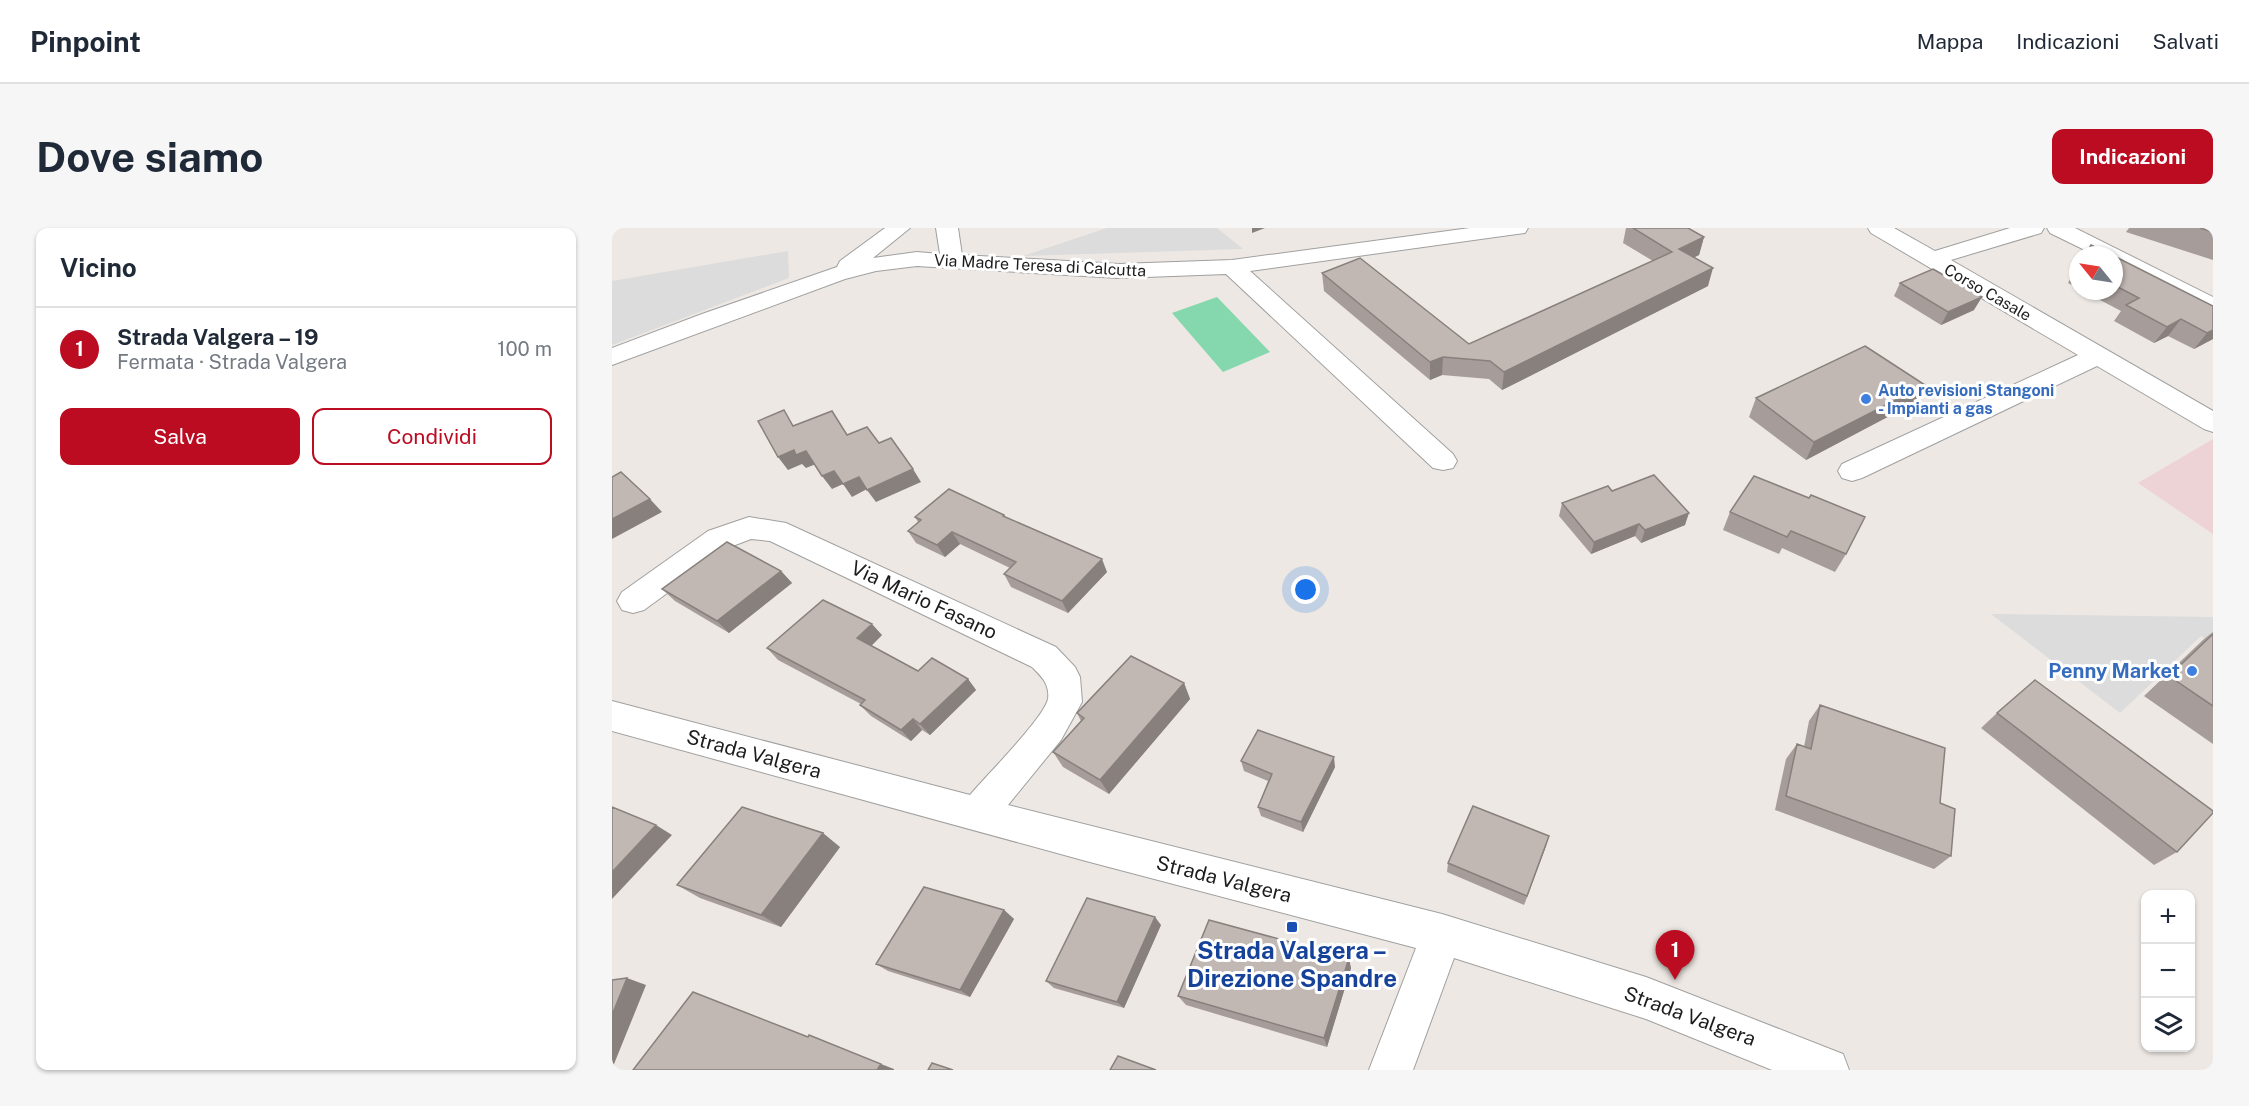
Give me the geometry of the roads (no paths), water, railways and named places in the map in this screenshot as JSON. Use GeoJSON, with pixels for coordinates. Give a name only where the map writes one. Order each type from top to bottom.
{"type":"FeatureCollection","features":[{"type":"Feature","properties":{"kind":"street"},"geometry":{"type":"LineString","coordinates":[[837,274],[899,228]]}},
{"type":"Feature","properties":{"kind":"street"},"geometry":{"type":"LineString","coordinates":[[947,228],[952,261]]}},
{"type":"Feature","properties":{"kind":"street","name":"Via Madre Teresa di Calcutta"},"geometry":{"type":"LineString","coordinates":[[612,357],[837,274],[875,264],[916,259],[1119,271],[1232,267],[1517,228]]}},
{"type":"Feature","properties":{"kind":"street","name":"Corso Casale"},"geometry":{"type":"LineString","coordinates":[[1879,228],[2213,423]]}},
{"type":"Feature","properties":{"kind":"street"},"geometry":{"type":"LineString","coordinates":[[1932,259],[2033,228]]}},
{"type":"Feature","properties":{"kind":"street"},"geometry":{"type":"LineString","coordinates":[[2058,228],[2093,246]]}},
{"type":"Feature","properties":{"kind":"street"},"geometry":{"type":"LineString","coordinates":[[2123,261],[2213,306]]}},
{"type":"Feature","properties":{"kind":"street"},"geometry":{"type":"LineString","coordinates":[[1232,267],[1443,461]]}},
{"type":"Feature","properties":{"kind":"street"},"geometry":{"type":"LineString","coordinates":[[1852,471],[2097,356]]}},
{"type":"Feature","properties":{"kind":"street","name":"Via Mario Fasano"},"geometry":{"type":"LineString","coordinates":[[633,601],[719,539],[748,528],[775,531],[1044,657],[1063,677],[1065,702],[1049,729],[977,814]]}},
{"type":"Feature","properties":{"kind":"street","name":"Strada Valgera"},"geometry":{"type":"LineString","coordinates":[[612,716],[977,814],[1442,934],[1646,998],[1827,1070]]}},
{"type":"Feature","properties":{"kind":"street"},"geometry":{"type":"LineString","coordinates":[[1391,1070],[1442,934]]}},
{"type":"Feature","properties":{"kind":"place","name":"Auto revisioni Stangoni - Impianti a gas"},"geometry":{"type":"Point","coordinates":[1866,399]}},
{"type":"Feature","properties":{"kind":"place","name":"Penny Market"},"geometry":{"type":"Point","coordinates":[2192,671]}},
{"type":"Feature","properties":{"kind":"place","name":"Strada Valgera – Direzione Spandre"},"geometry":{"type":"Point","coordinates":[1292,927]}},
{"type":"Feature","properties":{"kind":"place","name":"Strada Valgera – 19"},"geometry":{"type":"Point","coordinates":[1675,980]}}]}
